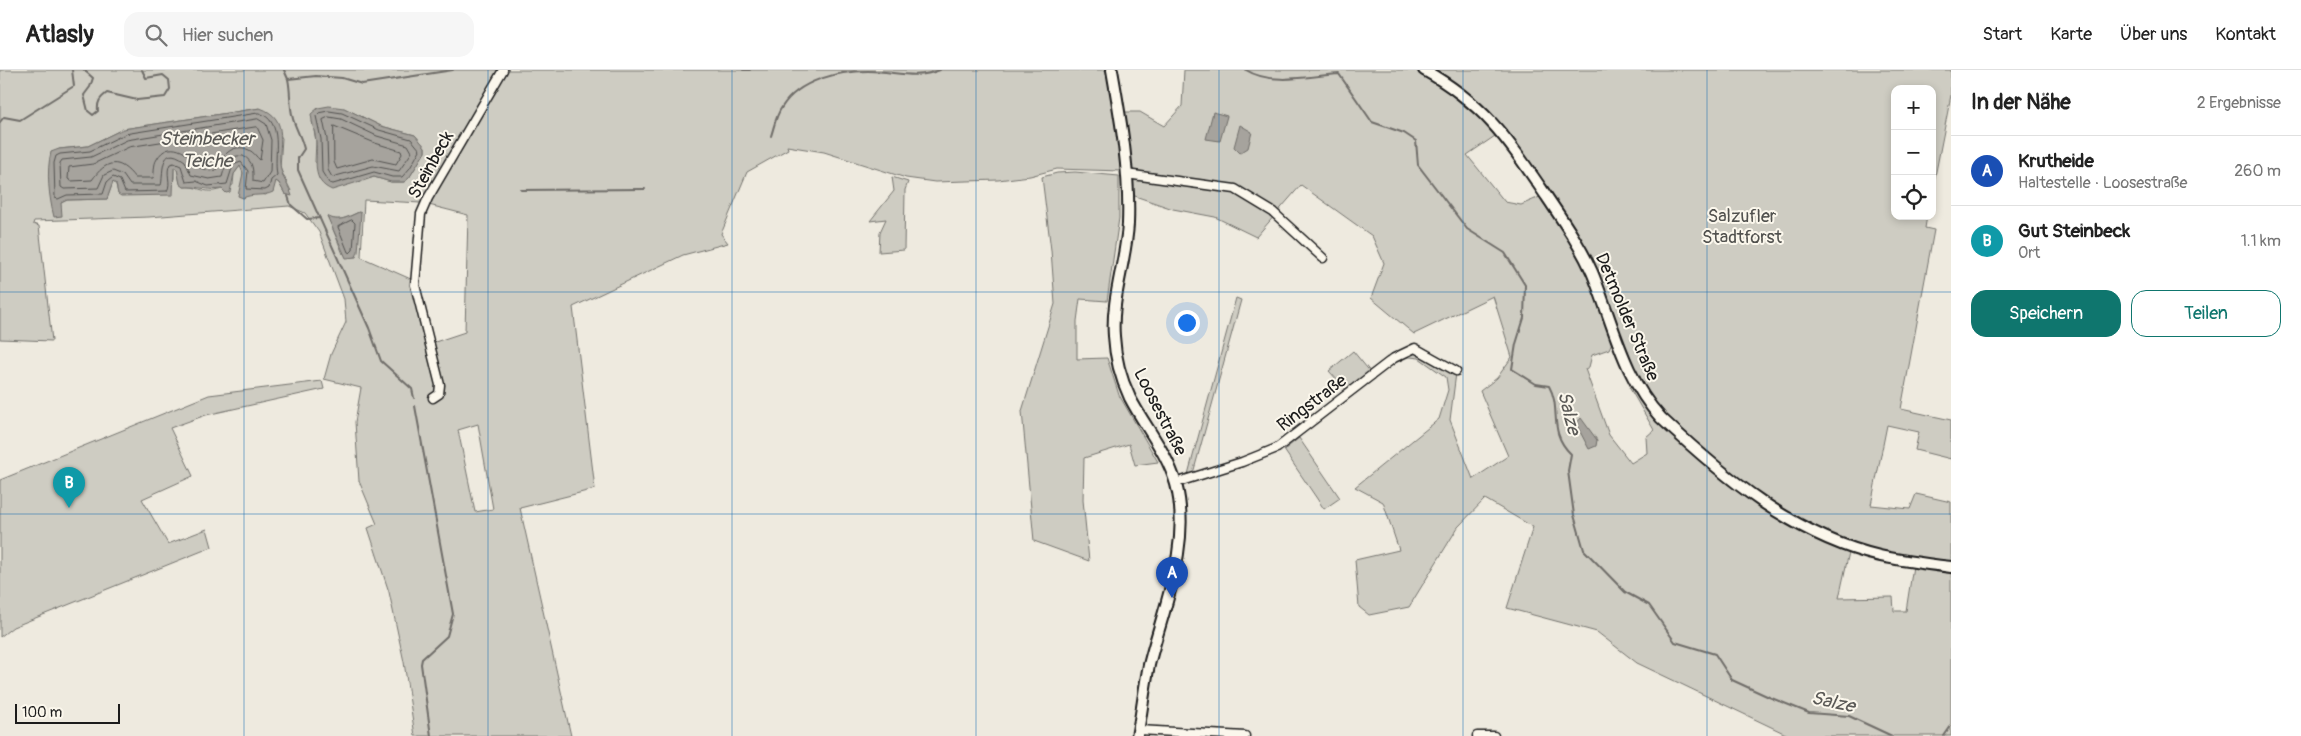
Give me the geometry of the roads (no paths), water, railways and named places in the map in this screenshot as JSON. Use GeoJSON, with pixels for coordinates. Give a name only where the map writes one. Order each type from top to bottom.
{"type":"FeatureCollection","features":[{"type":"Feature","properties":{"kind":"main road","name":"Loosestraße"},"geometry":{"type":"LineString","coordinates":[[1112,70],[1126,174],[1128,225],[1115,309],[1114,334],[1116,354],[1130,397],[1158,443],[1175,483],[1180,512],[1178,547],[1149,668],[1138,733]]}},
{"type":"Feature","properties":{"kind":"main road","name":"Detmolder Straße"},"geometry":{"type":"LineString","coordinates":[[1424,70],[1452,86],[1491,120],[1505,136],[1576,241],[1591,271],[1622,354],[1636,385],[1650,406],[1661,418],[1754,496],[1809,531],[1846,546],[1880,556],[1951,567]]}},
{"type":"Feature","properties":{"kind":"street","name":"Steinbeck"},"geometry":{"type":"LineString","coordinates":[[433,398],[439,394],[440,385],[415,284],[421,214],[428,198],[503,70]]}},
{"type":"Feature","properties":{"kind":"street"},"geometry":{"type":"LineString","coordinates":[[1126,174],[1234,188],[1273,212],[1323,258]]}},
{"type":"Feature","properties":{"kind":"street","name":"Ringstraße"},"geometry":{"type":"LineString","coordinates":[[1175,483],[1242,462],[1277,448],[1394,358],[1414,348],[1456,371]]}},
{"type":"Feature","properties":{"kind":"street"},"geometry":{"type":"LineString","coordinates":[[1138,733],[1245,736]]}},
{"type":"Feature","properties":{"kind":"street"},"geometry":{"type":"LineString","coordinates":[[1477,736],[1494,736]]}},
{"type":"Feature","properties":{"kind":"water"},"geometry":{"type":"Polygon","coordinates":[[[329,106],[344,108],[381,126],[415,135],[425,147],[425,152],[409,178],[404,182],[391,182],[374,177],[332,190],[325,186],[318,176],[316,169],[316,141],[311,114],[318,108],[329,106]]]}},
{"type":"Feature","properties":{"kind":"water","name":"Steinbecker Teiche"},"geometry":{"type":"Polygon","coordinates":[[[260,108],[270,113],[276,119],[279,126],[281,134],[281,170],[292,196],[285,194],[276,181],[273,192],[243,198],[238,196],[243,173],[240,166],[234,174],[230,192],[226,193],[222,189],[184,187],[180,184],[177,169],[174,167],[173,195],[121,196],[118,194],[116,184],[113,182],[107,199],[67,200],[61,203],[62,216],[54,217],[49,184],[51,152],[59,149],[88,146],[123,129],[260,108]]]}},
{"type":"Feature","properties":{"kind":"water"},"geometry":{"type":"Polygon","coordinates":[[[1213,112],[1227,116],[1220,141],[1206,139],[1213,112]]]}},
{"type":"Feature","properties":{"kind":"water"},"geometry":{"type":"Polygon","coordinates":[[[1240,125],[1252,132],[1248,148],[1240,153],[1234,147],[1240,125]]]}},
{"type":"Feature","properties":{"kind":"water"},"geometry":{"type":"Polygon","coordinates":[[[361,213],[358,252],[356,257],[346,258],[327,216],[339,219],[361,213]]]}},
{"type":"Feature","properties":{"kind":"water"},"geometry":{"type":"Polygon","coordinates":[[[1581,418],[1597,440],[1596,446],[1589,449],[1576,424],[1581,418]]]}},
{"type":"Feature","properties":{"kind":"waterway","name":"Salze"},"geometry":{"type":"LineString","coordinates":[[0,122],[4,117],[20,120],[74,86],[72,70]]}},
{"type":"Feature","properties":{"kind":"waterway","name":"Salze"},"geometry":{"type":"LineString","coordinates":[[84,70],[93,78],[90,87],[84,95],[88,111],[93,115],[98,111],[98,105],[102,97],[107,93],[137,100],[165,97],[170,89],[169,80],[163,75],[146,78],[142,70]]}},
{"type":"Feature","properties":{"kind":"waterway","name":"Salze"},"geometry":{"type":"LineString","coordinates":[[284,70],[288,79],[316,76],[342,78],[362,84],[453,70]]}},
{"type":"Feature","properties":{"kind":"waterway","name":"Salze"},"geometry":{"type":"LineString","coordinates":[[743,70],[750,70]]}},
{"type":"Feature","properties":{"kind":"waterway"},"geometry":{"type":"LineString","coordinates":[[771,136],[778,114],[789,98],[798,90],[820,79],[856,71],[878,71],[913,75],[940,70]]}},
{"type":"Feature","properties":{"kind":"waterway","name":"Salze"},"geometry":{"type":"LineString","coordinates":[[1246,70],[1256,75],[1279,79],[1339,74],[1372,122],[1404,133],[1416,141],[1418,165],[1467,229],[1505,253],[1525,285],[1524,318],[1516,344],[1512,369],[1536,384],[1549,386],[1553,395],[1559,437],[1571,454],[1568,471],[1574,515],[1584,550],[1625,592],[1649,605],[1675,642],[1715,654],[1732,680],[1809,713],[1849,716],[1892,736]]}},
{"type":"Feature","properties":{"kind":"waterway"},"geometry":{"type":"LineString","coordinates":[[288,79],[294,123],[304,149],[298,158],[298,170],[369,328],[381,361],[412,389],[414,398]]}},
{"type":"Feature","properties":{"kind":"waterway"},"geometry":{"type":"LineString","coordinates":[[521,190],[645,189]]}},
{"type":"Feature","properties":{"kind":"waterway"},"geometry":{"type":"LineString","coordinates":[[288,196],[291,205],[307,219],[320,218]]}},
{"type":"Feature","properties":{"kind":"waterway"},"geometry":{"type":"LineString","coordinates":[[415,406],[453,614],[447,636],[422,659],[421,664],[431,736]]}},
{"type":"Feature","properties":{"kind":"waterway","name":"Salze"},"geometry":{"type":"LineString","coordinates":[[1944,736],[1951,726]]}},
{"type":"Feature","properties":{"kind":"place","name":"Gut Steinbeck"},"geometry":{"type":"Point","coordinates":[69,508]}},
{"type":"Feature","properties":{"kind":"place","name":"Krutheide"},"geometry":{"type":"Point","coordinates":[1172,598]}},
{"type":"Feature","properties":{"kind":"park label","name":"Salzufler Stadtforst"},"geometry":{"type":"Point","coordinates":[1742,226]}}]}
